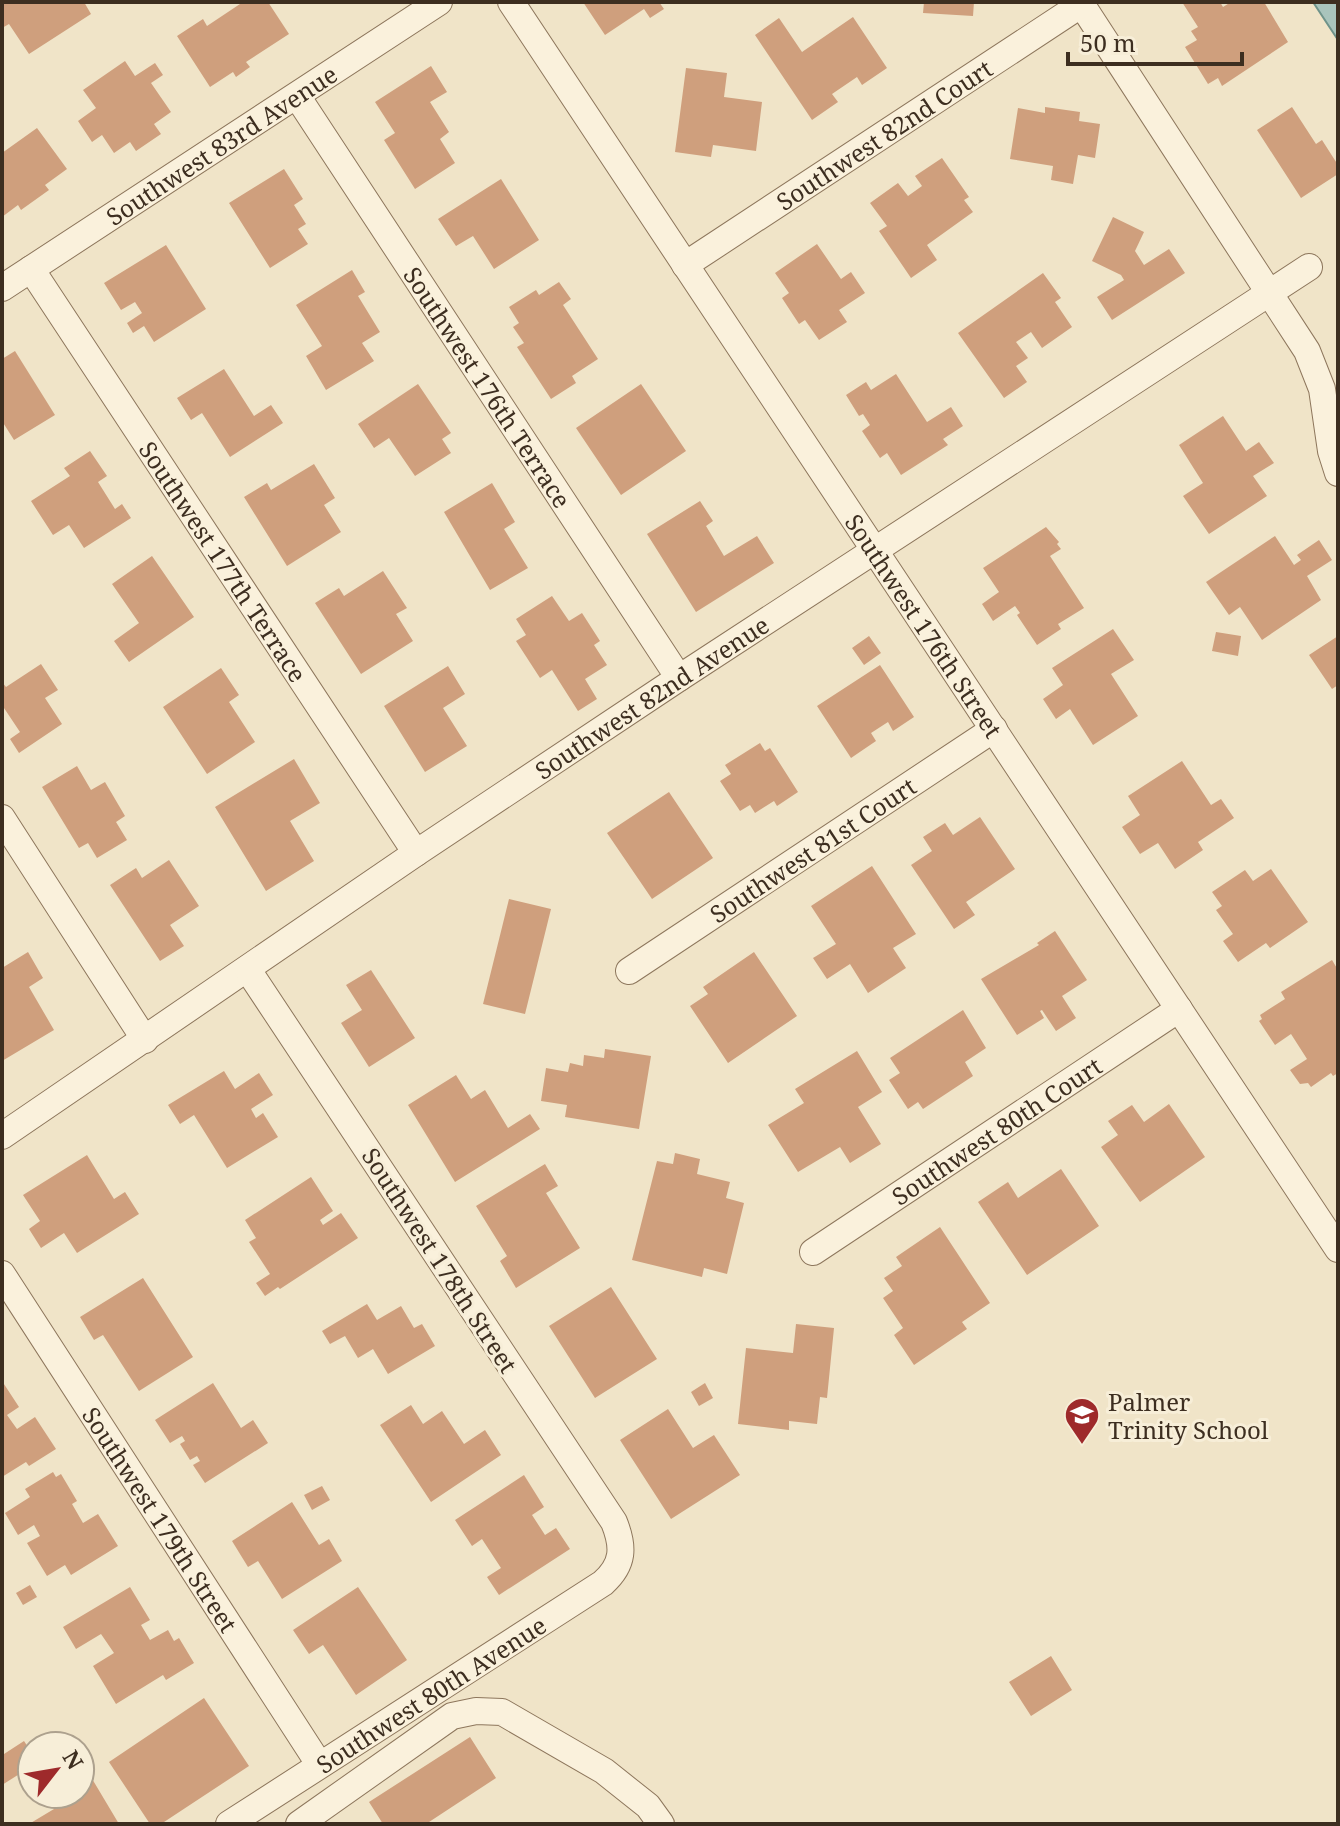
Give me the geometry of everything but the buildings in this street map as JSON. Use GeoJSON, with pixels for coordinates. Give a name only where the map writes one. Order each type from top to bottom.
{"type":"FeatureCollection","features":[{"type":"Feature","properties":{"kind":"street","name":"Southwest 83rd Avenue"},"geometry":{"type":"LineString","coordinates":[[2,288],[439,2]]}},
{"type":"Feature","properties":{"kind":"street","name":"Southwest 176th Street"},"geometry":{"type":"LineString","coordinates":[[511,2],[1338,1249]]}},
{"type":"Feature","properties":{"kind":"street","name":"Southwest 82nd Court"},"geometry":{"type":"LineString","coordinates":[[685,265],[1081,3]]}},
{"type":"Feature","properties":{"kind":"street"},"geometry":{"type":"LineString","coordinates":[[1081,3],[1270,292],[1316,370],[1327,410],[1331,451],[1338,473]]}},
{"type":"Feature","properties":{"kind":"street","name":"Southwest 176th Terrace"},"geometry":{"type":"LineString","coordinates":[[297,96],[679,678]]}},
{"type":"Feature","properties":{"kind":"street","name":"Southwest 82nd Avenue"},"geometry":{"type":"LineString","coordinates":[[2,1136],[416,853],[679,678],[1309,267]]}},
{"type":"Feature","properties":{"kind":"street","name":"Southwest 177th Terrace"},"geometry":{"type":"LineString","coordinates":[[31,269],[416,853]]}},
{"type":"Feature","properties":{"kind":"street","name":"Southwest 81st Court"},"geometry":{"type":"LineString","coordinates":[[629,971],[994,729]]}},
{"type":"Feature","properties":{"kind":"street"},"geometry":{"type":"LineString","coordinates":[[2,818],[145,1040]]}},
{"type":"Feature","properties":{"kind":"street","name":"Southwest 178th Street"},"geometry":{"type":"LineString","coordinates":[[248,970],[614,1522],[622,1555]]}},
{"type":"Feature","properties":{"kind":"street","name":"Southwest 80th Court"},"geometry":{"type":"LineString","coordinates":[[813,1252],[1179,1009]]}},
{"type":"Feature","properties":{"kind":"street","name":"Southwest 179th Street"},"geometry":{"type":"LineString","coordinates":[[2,1274],[319,1764]]}},
{"type":"Feature","properties":{"kind":"street","name":"Southwest 80th Avenue"},"geometry":{"type":"LineString","coordinates":[[229,1824],[603,1583],[611,1576],[622,1555]]}},
{"type":"Feature","properties":{"kind":"street"},"geometry":{"type":"LineString","coordinates":[[299,1824],[452,1716],[476,1711],[502,1712],[604,1771],[648,1806],[661,1824]]}},
{"type":"Feature","properties":{"kind":"water"},"geometry":{"type":"Polygon","coordinates":[[[1313,2],[1338,2],[1338,40],[1313,2]]]}},
{"type":"Feature","properties":{"kind":"place","name":"Palmer Trinity School"},"geometry":{"type":"Point","coordinates":[1082,1446]}}]}
